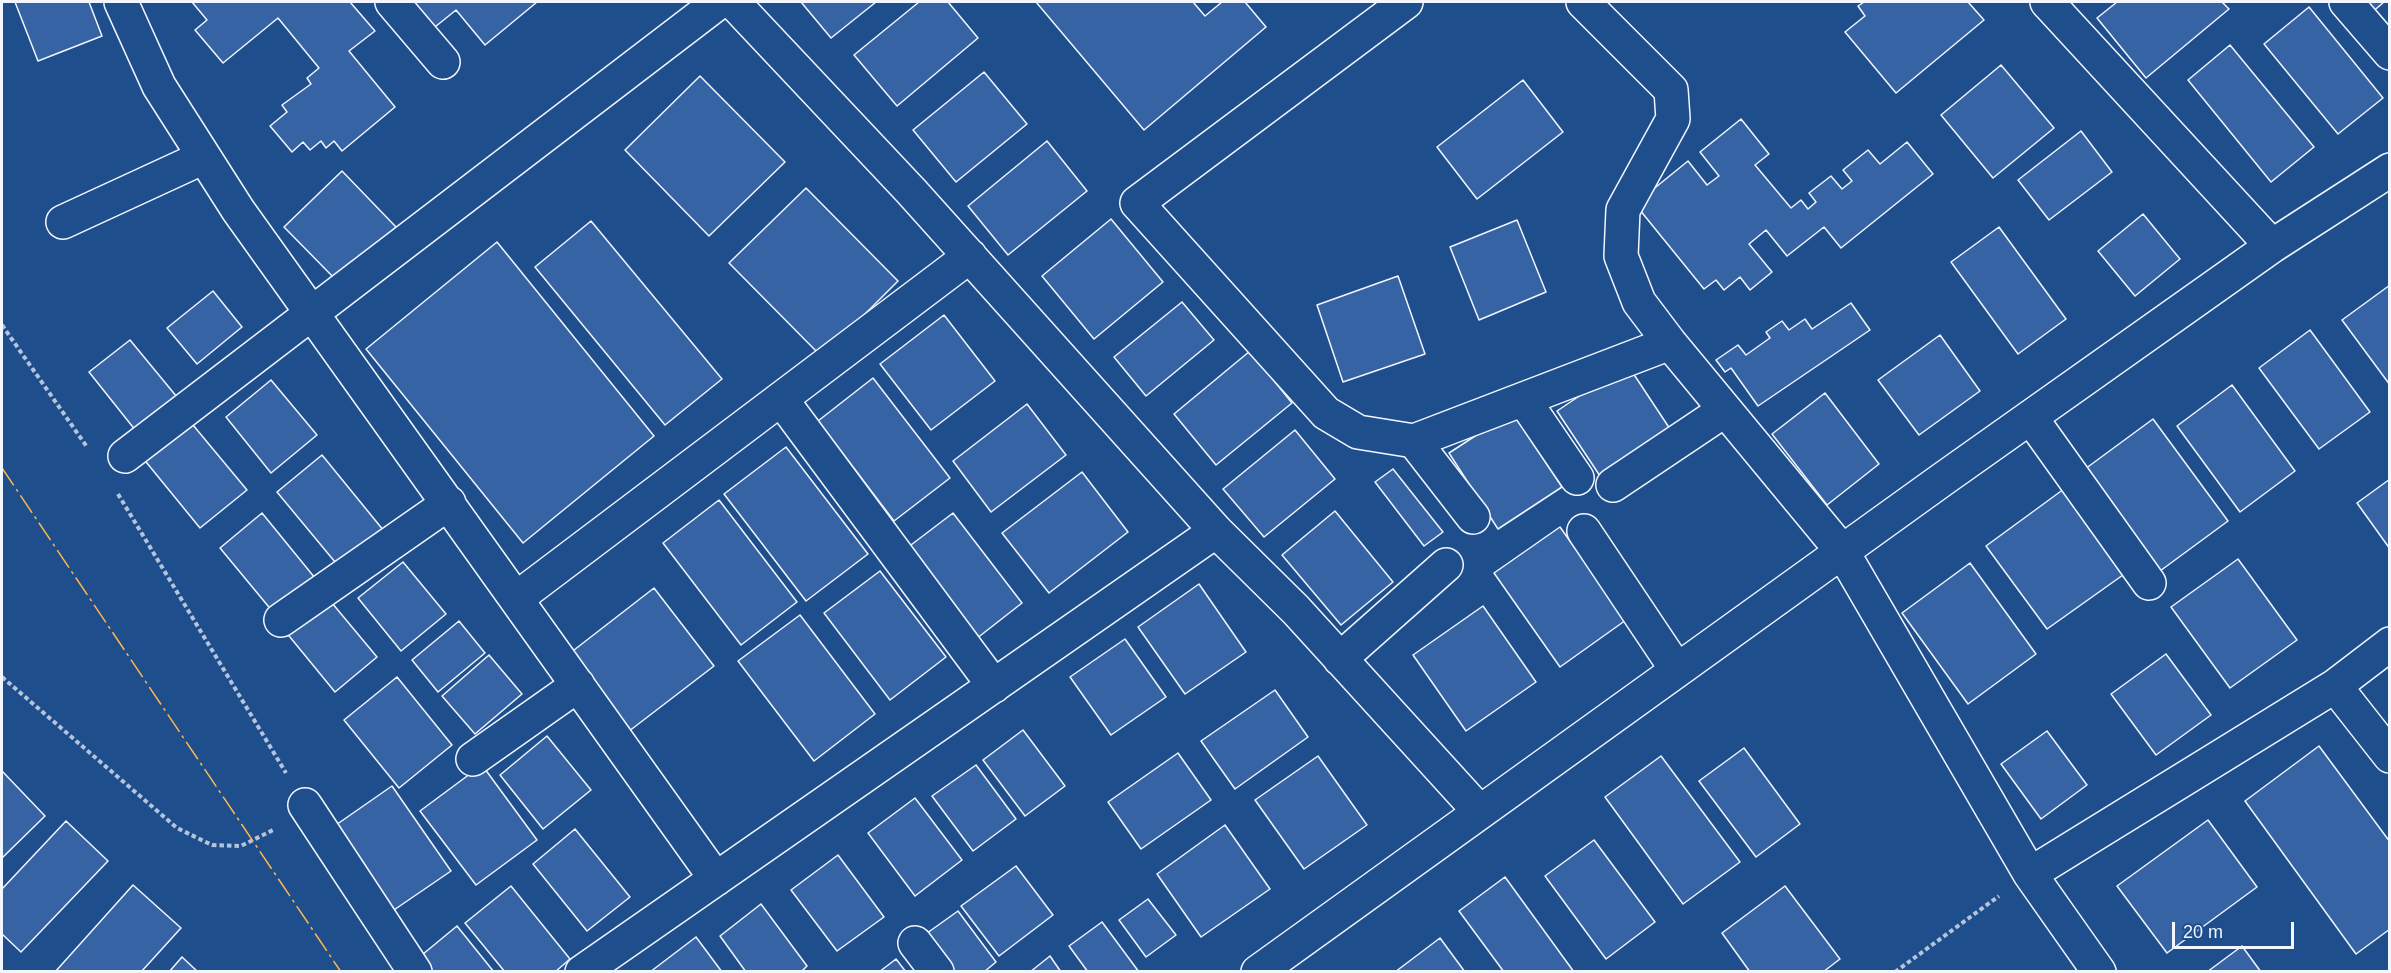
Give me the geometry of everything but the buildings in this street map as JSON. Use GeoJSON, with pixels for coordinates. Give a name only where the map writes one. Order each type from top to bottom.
{"type":"FeatureCollection","features":[{"type":"Feature","properties":{"kind":"street"},"geometry":{"type":"LineString","coordinates":[[121,2],[159,86],[310,314],[449,503],[716,879]]}},
{"type":"Feature","properties":{"kind":"street"},"geometry":{"type":"LineString","coordinates":[[392,2],[443,62]]}},
{"type":"Feature","properties":{"kind":"street"},"geometry":{"type":"LineString","coordinates":[[125,456],[718,2]]}},
{"type":"Feature","properties":{"kind":"street"},"geometry":{"type":"LineString","coordinates":[[733,2],[970,256],[1216,531],[1340,659],[1480,812]]}},
{"type":"Feature","properties":{"kind":"street"},"geometry":{"type":"LineString","coordinates":[[1406,2],[1137,203],[1326,412],[1358,432],[1414,441],[1670,343]]}},
{"type":"Feature","properties":{"kind":"street"},"geometry":{"type":"LineString","coordinates":[[1583,2],[1671,90],[1673,119],[1623,210],[1621,256],[1639,302],[1670,343],[1842,551],[2030,874],[2099,972]]}},
{"type":"Feature","properties":{"kind":"street"},"geometry":{"type":"LineString","coordinates":[[2048,2],[2272,246]]}},
{"type":"Feature","properties":{"kind":"street"},"geometry":{"type":"LineString","coordinates":[[2346,2],[2390,53]]}},
{"type":"Feature","properties":{"kind":"street"},"geometry":{"type":"LineString","coordinates":[[63,222],[204,157]]}},
{"type":"Feature","properties":{"kind":"street"},"geometry":{"type":"LineString","coordinates":[[1258,972],[1842,551],[2272,246],[2390,170]]}},
{"type":"Feature","properties":{"kind":"street"},"geometry":{"type":"LineString","coordinates":[[517,598],[970,256]]}},
{"type":"Feature","properties":{"kind":"street"},"geometry":{"type":"LineString","coordinates":[[781,399],[994,686]]}},
{"type":"Feature","properties":{"kind":"street"},"geometry":{"type":"LineString","coordinates":[[1524,400],[1577,478]]}},
{"type":"Feature","properties":{"kind":"street"},"geometry":{"type":"LineString","coordinates":[[1613,485],[1725,410]]}},
{"type":"Feature","properties":{"kind":"street"},"geometry":{"type":"LineString","coordinates":[[2031,418],[2149,584]]}},
{"type":"Feature","properties":{"kind":"street"},"geometry":{"type":"LineString","coordinates":[[1414,441],[1473,517]]}},
{"type":"Feature","properties":{"kind":"street"},"geometry":{"type":"LineString","coordinates":[[280,620],[449,503]]}},
{"type":"Feature","properties":{"kind":"street"},"geometry":{"type":"LineString","coordinates":[[582,972],[1216,531]]}},
{"type":"Feature","properties":{"kind":"street"},"geometry":{"type":"LineString","coordinates":[[1584,531],[1677,670]]}},
{"type":"Feature","properties":{"kind":"street"},"geometry":{"type":"LineString","coordinates":[[1340,659],[1446,565]]}},
{"type":"Feature","properties":{"kind":"street"},"geometry":{"type":"LineString","coordinates":[[2030,874],[2335,686],[2390,644]]}},
{"type":"Feature","properties":{"kind":"street"},"geometry":{"type":"LineString","coordinates":[[473,759],[578,685]]}},
{"type":"Feature","properties":{"kind":"street"},"geometry":{"type":"LineString","coordinates":[[2335,686],[2390,756]]}},
{"type":"Feature","properties":{"kind":"street"},"geometry":{"type":"LineString","coordinates":[[305,805],[415,972]]}},
{"type":"Feature","properties":{"kind":"street"},"geometry":{"type":"LineString","coordinates":[[915,943],[937,972]]}},
{"type":"Feature","properties":{"kind":"path"},"geometry":{"type":"LineString","coordinates":[[2,325],[90,451]]}},
{"type":"Feature","properties":{"kind":"path"},"geometry":{"type":"LineString","coordinates":[[2,676],[177,828],[212,845],[241,846],[275,829],[305,805],[116,490]]}},
{"type":"Feature","properties":{"kind":"path"},"geometry":{"type":"LineString","coordinates":[[1895,972],[2030,874]]}},
{"type":"Feature","properties":{"kind":"power"},"geometry":{"type":"LineString","coordinates":[[2,468],[341,972]]}}]}
